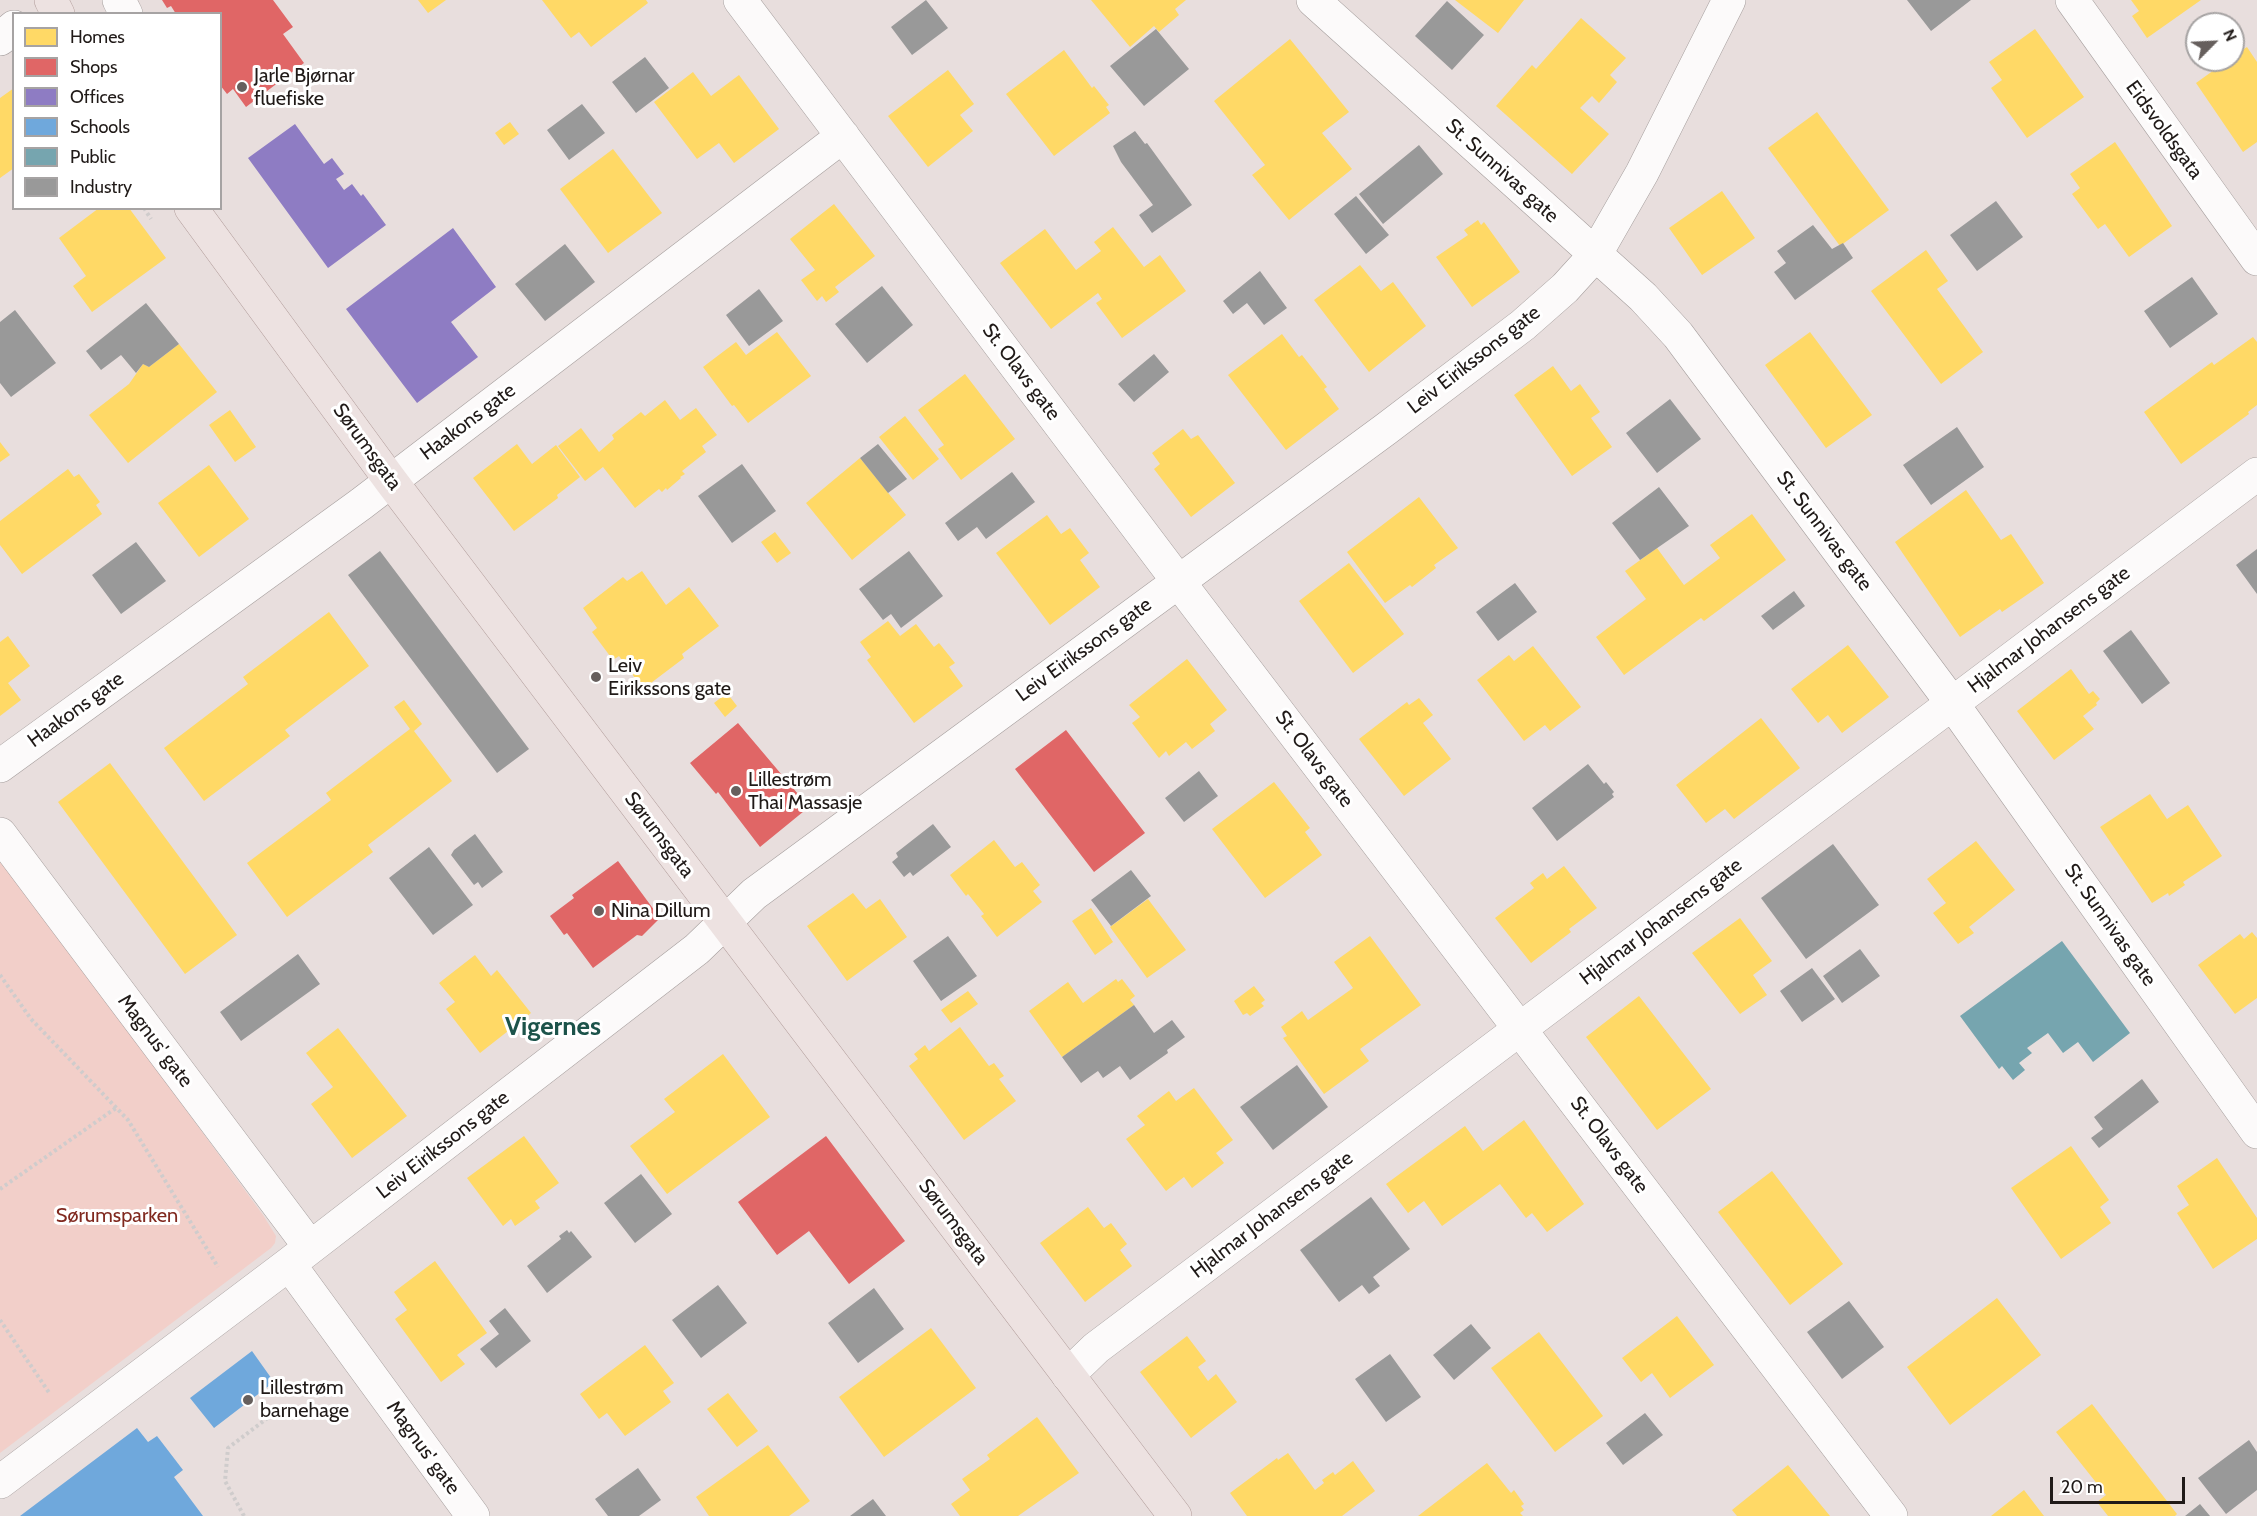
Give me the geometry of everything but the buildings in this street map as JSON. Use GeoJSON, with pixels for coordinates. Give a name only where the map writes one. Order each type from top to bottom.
{"type":"FeatureCollection","features":[{"type":"Feature","properties":{"kind":"main road","name":"Sørumsgata"},"geometry":{"type":"LineString","coordinates":[[204,217],[391,481],[1175,1516]]}},
{"type":"Feature","properties":{"kind":"street","name":"St. Olavs gate"},"geometry":{"type":"LineString","coordinates":[[740,0],[1178,581],[1891,1516]]}},
{"type":"Feature","properties":{"kind":"street","name":"St. Sunnivas gate"},"geometry":{"type":"LineString","coordinates":[[1313,0],[1643,297],[1678,335],[1952,703],[2257,1132]]}},
{"type":"Feature","properties":{"kind":"street","name":"Leiv Eirikssons gate"},"geometry":{"type":"LineString","coordinates":[[0,1482],[697,949],[754,894],[1386,429],[1523,325],[1565,288],[1595,255],[1642,173],[1729,0]]}},
{"type":"Feature","properties":{"kind":"street","name":"Eidsvoldsgata"},"geometry":{"type":"LineString","coordinates":[[2072,0],[2257,259]]}},
{"type":"Feature","properties":{"kind":"street"},"geometry":{"type":"LineString","coordinates":[[0,39],[12,29]]}},
{"type":"Feature","properties":{"kind":"street","name":"Haakons gate"},"geometry":{"type":"LineString","coordinates":[[0,766],[391,481],[843,136]]}},
{"type":"Feature","properties":{"kind":"street","name":"Hjalmar Johansens gate"},"geometry":{"type":"LineString","coordinates":[[1068,1375],[1096,1347],[2257,474]]}},
{"type":"Feature","properties":{"kind":"street","name":"Magnus' gate"},"geometry":{"type":"LineString","coordinates":[[0,834],[299,1255],[473,1516]]}},
{"type":"Feature","properties":{"kind":"path"},"geometry":{"type":"LineString","coordinates":[[0,975],[31,1019],[128,1120],[240,1300]]}},
{"type":"Feature","properties":{"kind":"path"},"geometry":{"type":"LineString","coordinates":[[0,1189],[116,1108]]}},
{"type":"Feature","properties":{"kind":"path"},"geometry":{"type":"LineString","coordinates":[[0,1320],[74,1426]]}},
{"type":"Feature","properties":{"kind":"path"},"geometry":{"type":"LineString","coordinates":[[244,1516],[225,1480],[228,1448],[278,1410]]}},
{"type":"Feature","properties":{"kind":"green space","name":"Sørumsparken"},"geometry":{"type":"Polygon","coordinates":[[[0,856],[263,1215],[276,1236],[271,1248],[0,1453],[0,856]]]}},
{"type":"Feature","properties":{"kind":"place","name":"Jarle Bjørnar fluefiske"},"geometry":{"type":"Point","coordinates":[242,87]}},
{"type":"Feature","properties":{"kind":"place","name":"Leiv Eirikssons gate"},"geometry":{"type":"Point","coordinates":[596,677]}},
{"type":"Feature","properties":{"kind":"place","name":"Lillestrøm Thai Massasje"},"geometry":{"type":"Point","coordinates":[736,791]}},
{"type":"Feature","properties":{"kind":"place","name":"Nina Dillum"},"geometry":{"type":"Point","coordinates":[599,911]}},
{"type":"Feature","properties":{"kind":"place","name":"Lillestrøm barnehage"},"geometry":{"type":"Point","coordinates":[248,1400]}},
{"type":"Feature","properties":{"kind":"district","name":"Vigernes"},"geometry":{"type":"Point","coordinates":[553,1027]}}]}
